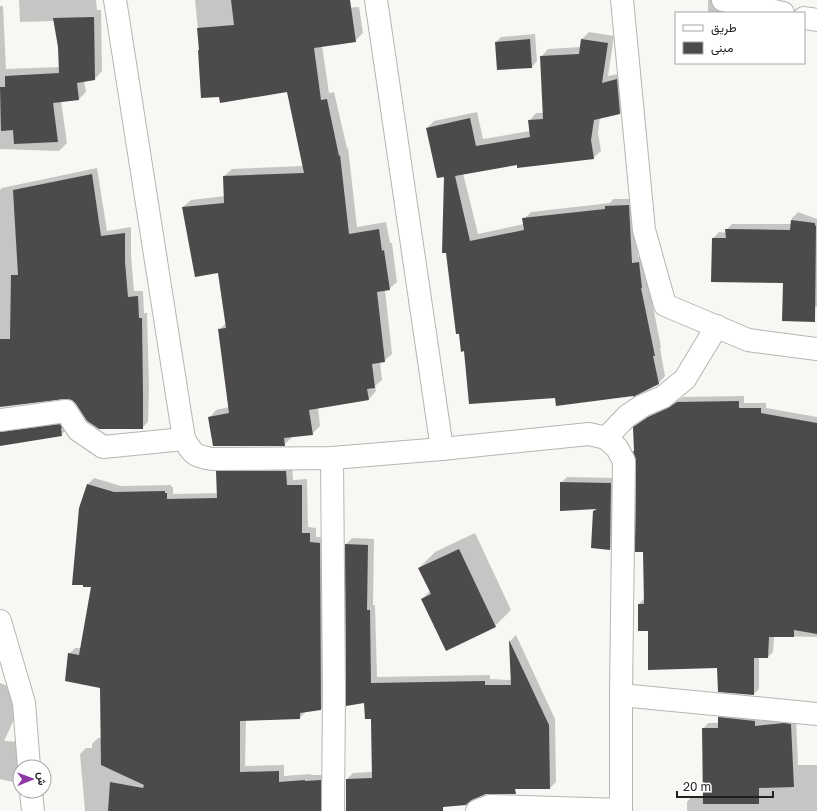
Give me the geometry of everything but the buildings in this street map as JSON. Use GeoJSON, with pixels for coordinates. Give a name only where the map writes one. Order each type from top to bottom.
{"type":"FeatureCollection","features":[{"type":"Feature","properties":{"kind":"street"},"geometry":{"type":"LineString","coordinates":[[115,0],[184,439],[190,450],[198,457],[212,460],[332,458],[442,449],[589,434],[606,438],[617,448],[624,461],[621,811],[490,806],[477,811]]}},
{"type":"Feature","properties":{"kind":"street"},"geometry":{"type":"LineString","coordinates":[[376,0],[442,449]]}},
{"type":"Feature","properties":{"kind":"street"},"geometry":{"type":"LineString","coordinates":[[622,0],[644,230],[665,304],[748,340],[817,349]]}},
{"type":"Feature","properties":{"kind":"street"},"geometry":{"type":"LineString","coordinates":[[723,0],[778,12]]}},
{"type":"Feature","properties":{"kind":"street"},"geometry":{"type":"LineString","coordinates":[[805,18],[817,20]]}},
{"type":"Feature","properties":{"kind":"street"},"geometry":{"type":"LineString","coordinates":[[606,438],[627,416],[642,406],[663,397],[685,379],[716,326]]}},
{"type":"Feature","properties":{"kind":"street"},"geometry":{"type":"LineString","coordinates":[[0,420],[66,411],[78,430],[103,447],[184,439]]}},
{"type":"Feature","properties":{"kind":"street"},"geometry":{"type":"LineString","coordinates":[[332,458],[334,686],[333,811]]}},
{"type":"Feature","properties":{"kind":"street"},"geometry":{"type":"LineString","coordinates":[[0,621],[24,703],[28,759]]}},
{"type":"Feature","properties":{"kind":"street"},"geometry":{"type":"LineString","coordinates":[[621,695],[817,714]]}},
{"type":"Feature","properties":{"kind":"street"},"geometry":{"type":"LineString","coordinates":[[32,799],[33,811]]}}]}
